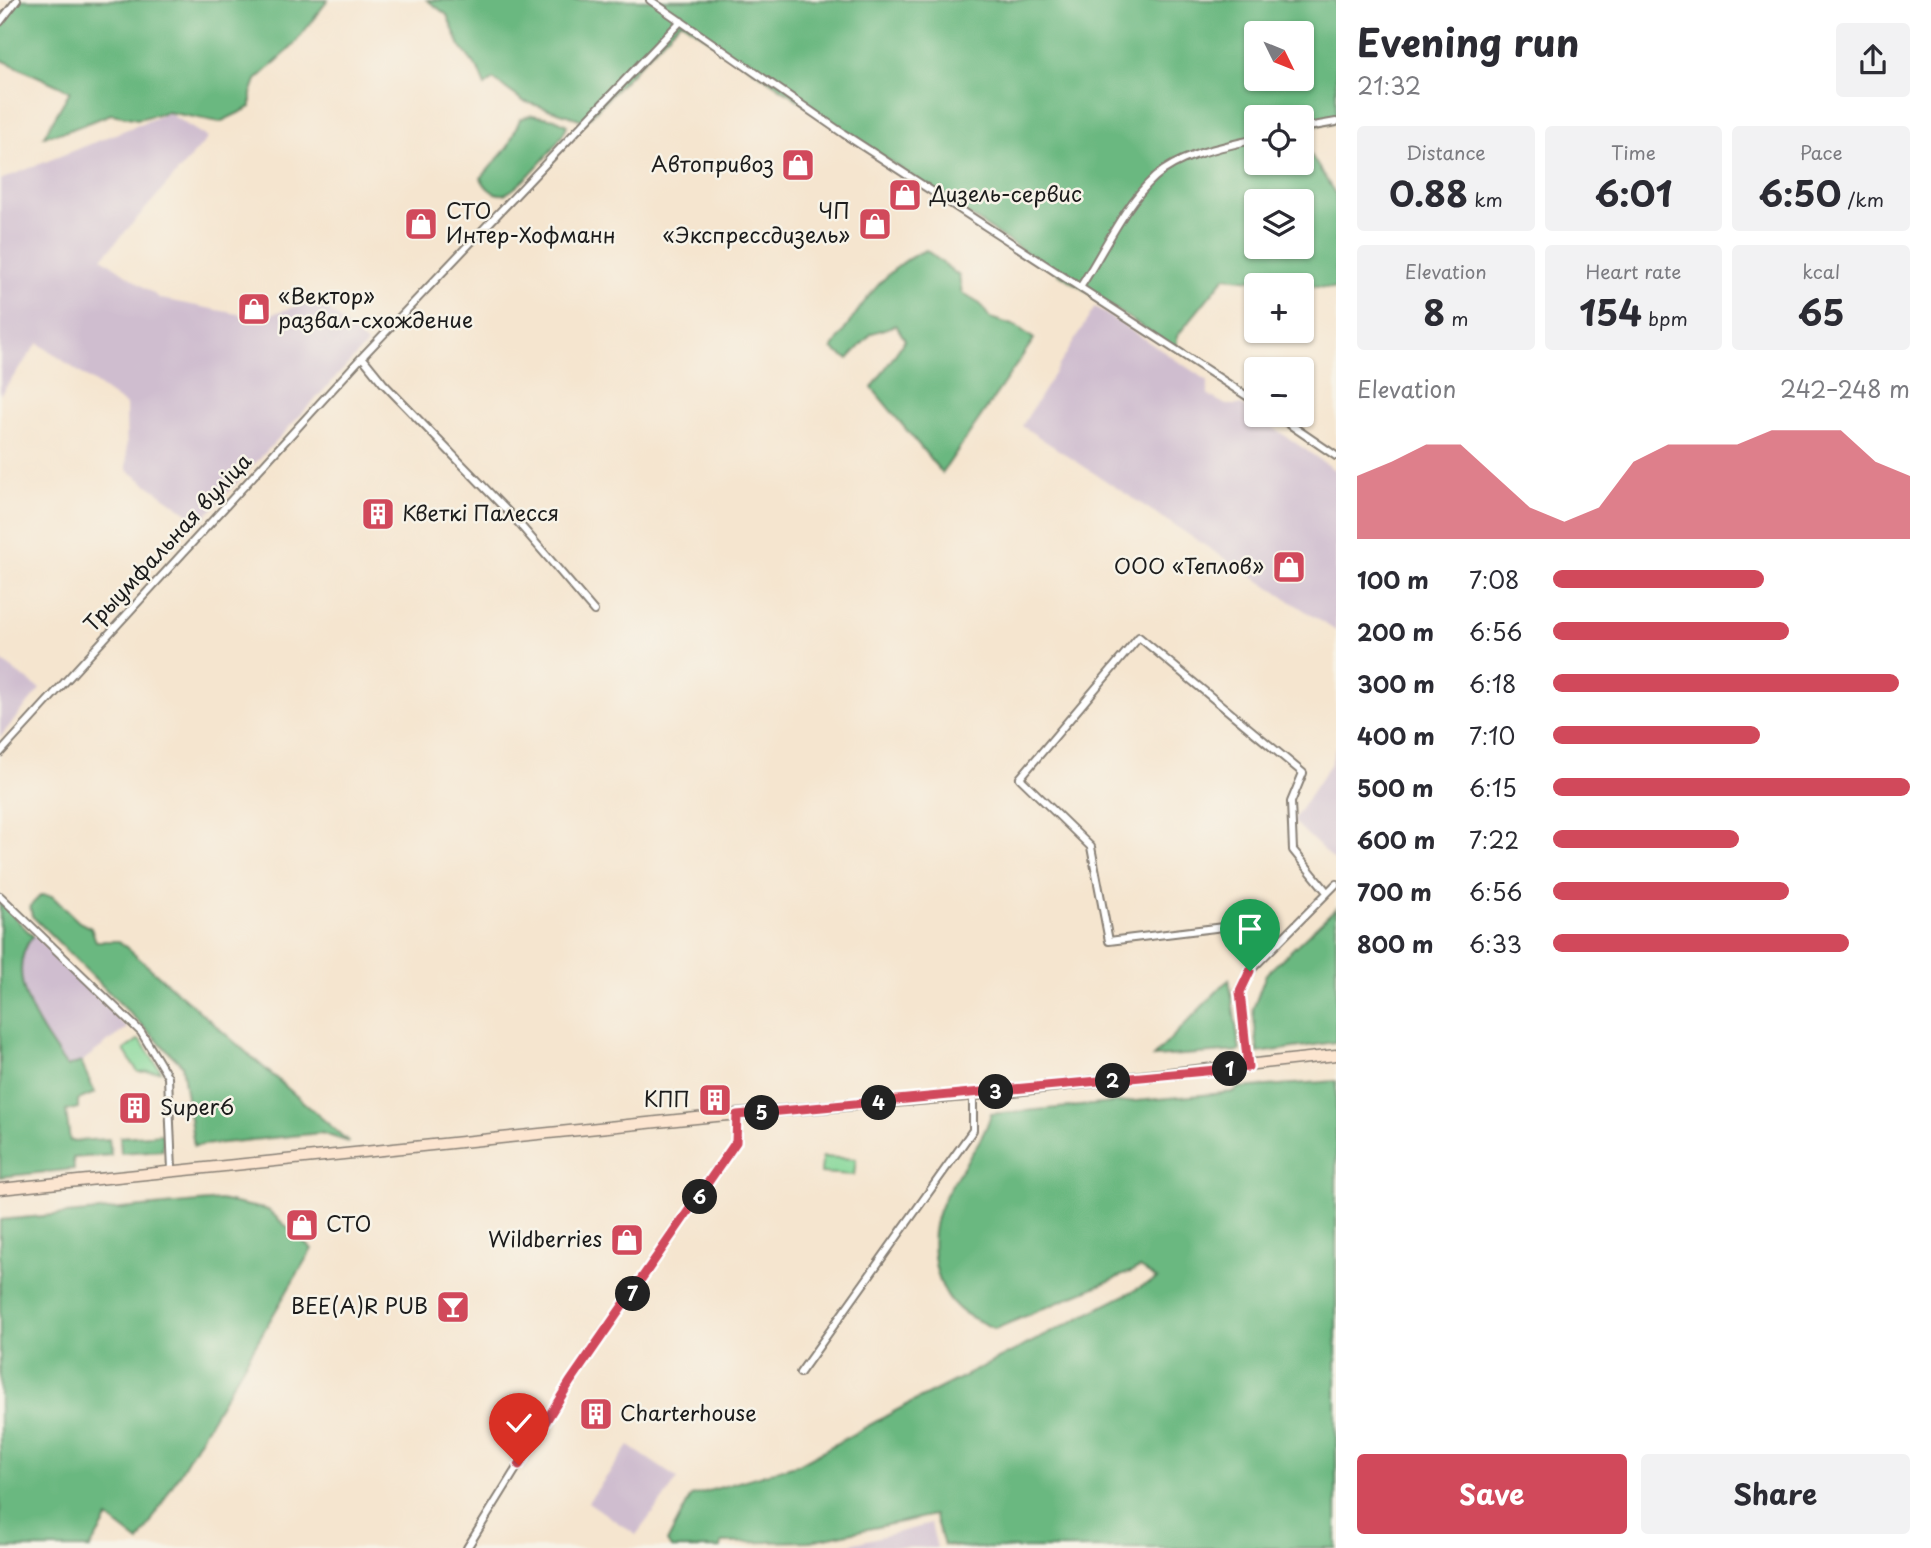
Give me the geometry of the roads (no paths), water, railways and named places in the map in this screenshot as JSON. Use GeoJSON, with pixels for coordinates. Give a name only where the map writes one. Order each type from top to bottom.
{"type":"FeatureCollection","features":[{"type":"Feature","properties":{"kind":"main road"},"geometry":{"type":"LineString","coordinates":[[0,1189],[737,1115],[973,1095],[1248,1067],[1336,1055]]}},
{"type":"Feature","properties":{"kind":"street"},"geometry":{"type":"LineString","coordinates":[[0,22],[17,0]]}},
{"type":"Feature","properties":{"kind":"street"},"geometry":{"type":"LineString","coordinates":[[650,0],[844,134],[1244,394]]}},
{"type":"Feature","properties":{"kind":"street","name":"Трыумфальная вуліца"},"geometry":{"type":"LineString","coordinates":[[0,753],[362,357],[681,21]]}},
{"type":"Feature","properties":{"kind":"street"},"geometry":{"type":"LineString","coordinates":[[1314,126],[1336,122]]}},
{"type":"Feature","properties":{"kind":"street"},"geometry":{"type":"LineString","coordinates":[[1081,286],[1139,194],[1156,176],[1190,158],[1244,142]]}},
{"type":"Feature","properties":{"kind":"street"},"geometry":{"type":"LineString","coordinates":[[362,357],[383,383],[516,520],[594,611]]}},
{"type":"Feature","properties":{"kind":"street"},"geometry":{"type":"LineString","coordinates":[[1294,427],[1336,456]]}},
{"type":"Feature","properties":{"kind":"street"},"geometry":{"type":"LineString","coordinates":[[1277,940],[1256,923],[1109,941],[1091,848],[1020,778],[1139,637],[1303,773],[1291,802],[1293,850],[1327,892]]}},
{"type":"Feature","properties":{"kind":"street"},"geometry":{"type":"LineString","coordinates":[[1248,1067],[1240,992],[1250,971],[1277,940],[1336,884]]}},
{"type":"Feature","properties":{"kind":"street"},"geometry":{"type":"LineString","coordinates":[[0,897],[141,1032],[156,1053],[169,1083],[172,1170]]}},
{"type":"Feature","properties":{"kind":"street"},"geometry":{"type":"LineString","coordinates":[[800,1373],[973,1130],[973,1095]]}},
{"type":"Feature","properties":{"kind":"street"},"geometry":{"type":"LineString","coordinates":[[467,1548],[570,1382],[736,1142],[737,1115]]}},
{"type":"Feature","properties":{"kind":"place","name":"Автопривоз"},"geometry":{"type":"Point","coordinates":[798,165]}},
{"type":"Feature","properties":{"kind":"place","name":"Дизель-сервис"},"geometry":{"type":"Point","coordinates":[905,195]}},
{"type":"Feature","properties":{"kind":"place","name":"СТО Интер-Хофманн"},"geometry":{"type":"Point","coordinates":[421,224]}},
{"type":"Feature","properties":{"kind":"place","name":"ЧП «Экспрессдизель»"},"geometry":{"type":"Point","coordinates":[875,224]}},
{"type":"Feature","properties":{"kind":"place","name":"«Вектор» развал-схождение"},"geometry":{"type":"Point","coordinates":[254,309]}},
{"type":"Feature","properties":{"kind":"place","name":"Кветкі Палесся"},"geometry":{"type":"Point","coordinates":[378,514]}},
{"type":"Feature","properties":{"kind":"place","name":"ООО «Теплов»"},"geometry":{"type":"Point","coordinates":[1289,567]}},
{"type":"Feature","properties":{"kind":"place","name":"КПП"},"geometry":{"type":"Point","coordinates":[715,1100]}},
{"type":"Feature","properties":{"kind":"place","name":"Super6"},"geometry":{"type":"Point","coordinates":[135,1108]}},
{"type":"Feature","properties":{"kind":"place","name":"СТО"},"geometry":{"type":"Point","coordinates":[302,1225]}},
{"type":"Feature","properties":{"kind":"place","name":"Wildberries"},"geometry":{"type":"Point","coordinates":[627,1240]}},
{"type":"Feature","properties":{"kind":"place","name":"BEE(A)R PUB"},"geometry":{"type":"Point","coordinates":[453,1307]}},
{"type":"Feature","properties":{"kind":"place","name":"Charterhouse"},"geometry":{"type":"Point","coordinates":[596,1414]}}]}
